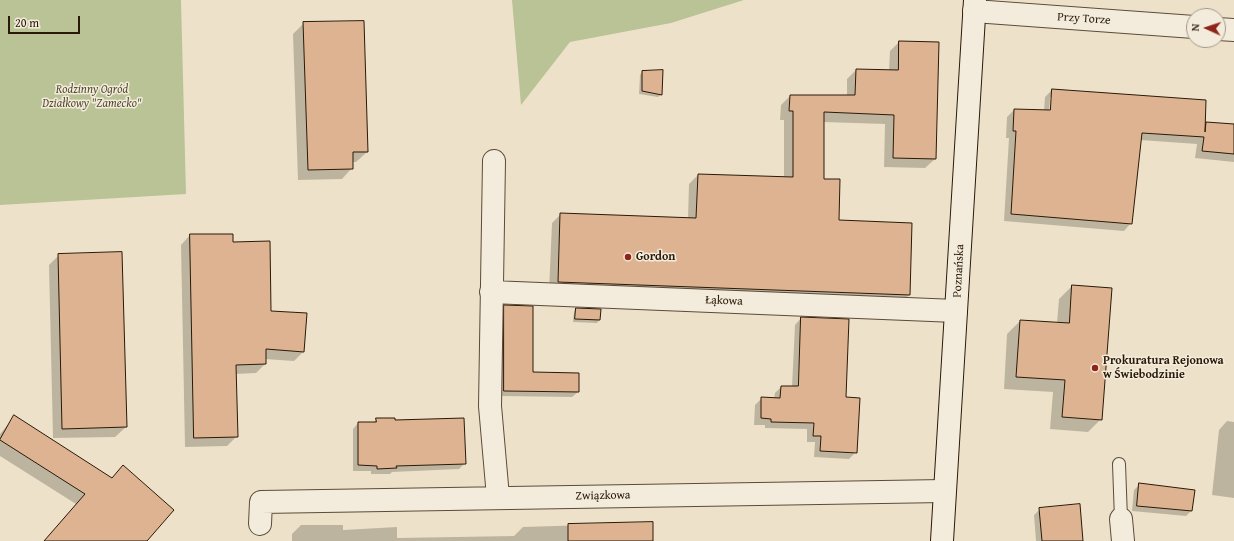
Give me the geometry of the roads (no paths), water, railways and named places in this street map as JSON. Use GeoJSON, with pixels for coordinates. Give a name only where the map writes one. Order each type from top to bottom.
{"type":"FeatureCollection","features":[{"type":"Feature","properties":{"kind":"street","name":"Przy Torze"},"geometry":{"type":"LineString","coordinates":[[975,6],[1186,26]]}},
{"type":"Feature","properties":{"kind":"street","name":"Poznańska"},"geometry":{"type":"LineString","coordinates":[[942,541],[975,6]]}},
{"type":"Feature","properties":{"kind":"street"},"geometry":{"type":"LineString","coordinates":[[494,161],[490,406],[498,498]]}},
{"type":"Feature","properties":{"kind":"street","name":"Łąkowa"},"geometry":{"type":"LineString","coordinates":[[491,292],[956,311]]}},
{"type":"Feature","properties":{"kind":"street","name":"Związkowa"},"geometry":{"type":"LineString","coordinates":[[260,524],[261,502],[944,491]]}},
{"type":"Feature","properties":{"kind":"street"},"geometry":{"type":"LineString","coordinates":[[1121,519],[1123,541]]}},
{"type":"Feature","properties":{"kind":"lane"},"geometry":{"type":"LineString","coordinates":[[1119,464],[1121,519]]}},
{"type":"Feature","properties":{"kind":"place","name":"Gordon"},"geometry":{"type":"Point","coordinates":[628,257]}},
{"type":"Feature","properties":{"kind":"place","name":"Prokuratura Rejonowa w Świebodzinie"},"geometry":{"type":"Point","coordinates":[1095,368]}},
{"type":"Feature","properties":{"kind":"park label","name":"Rodzinny Ogród Działkowy \"Zamecko\""},"geometry":{"type":"Point","coordinates":[92,97]}}]}
